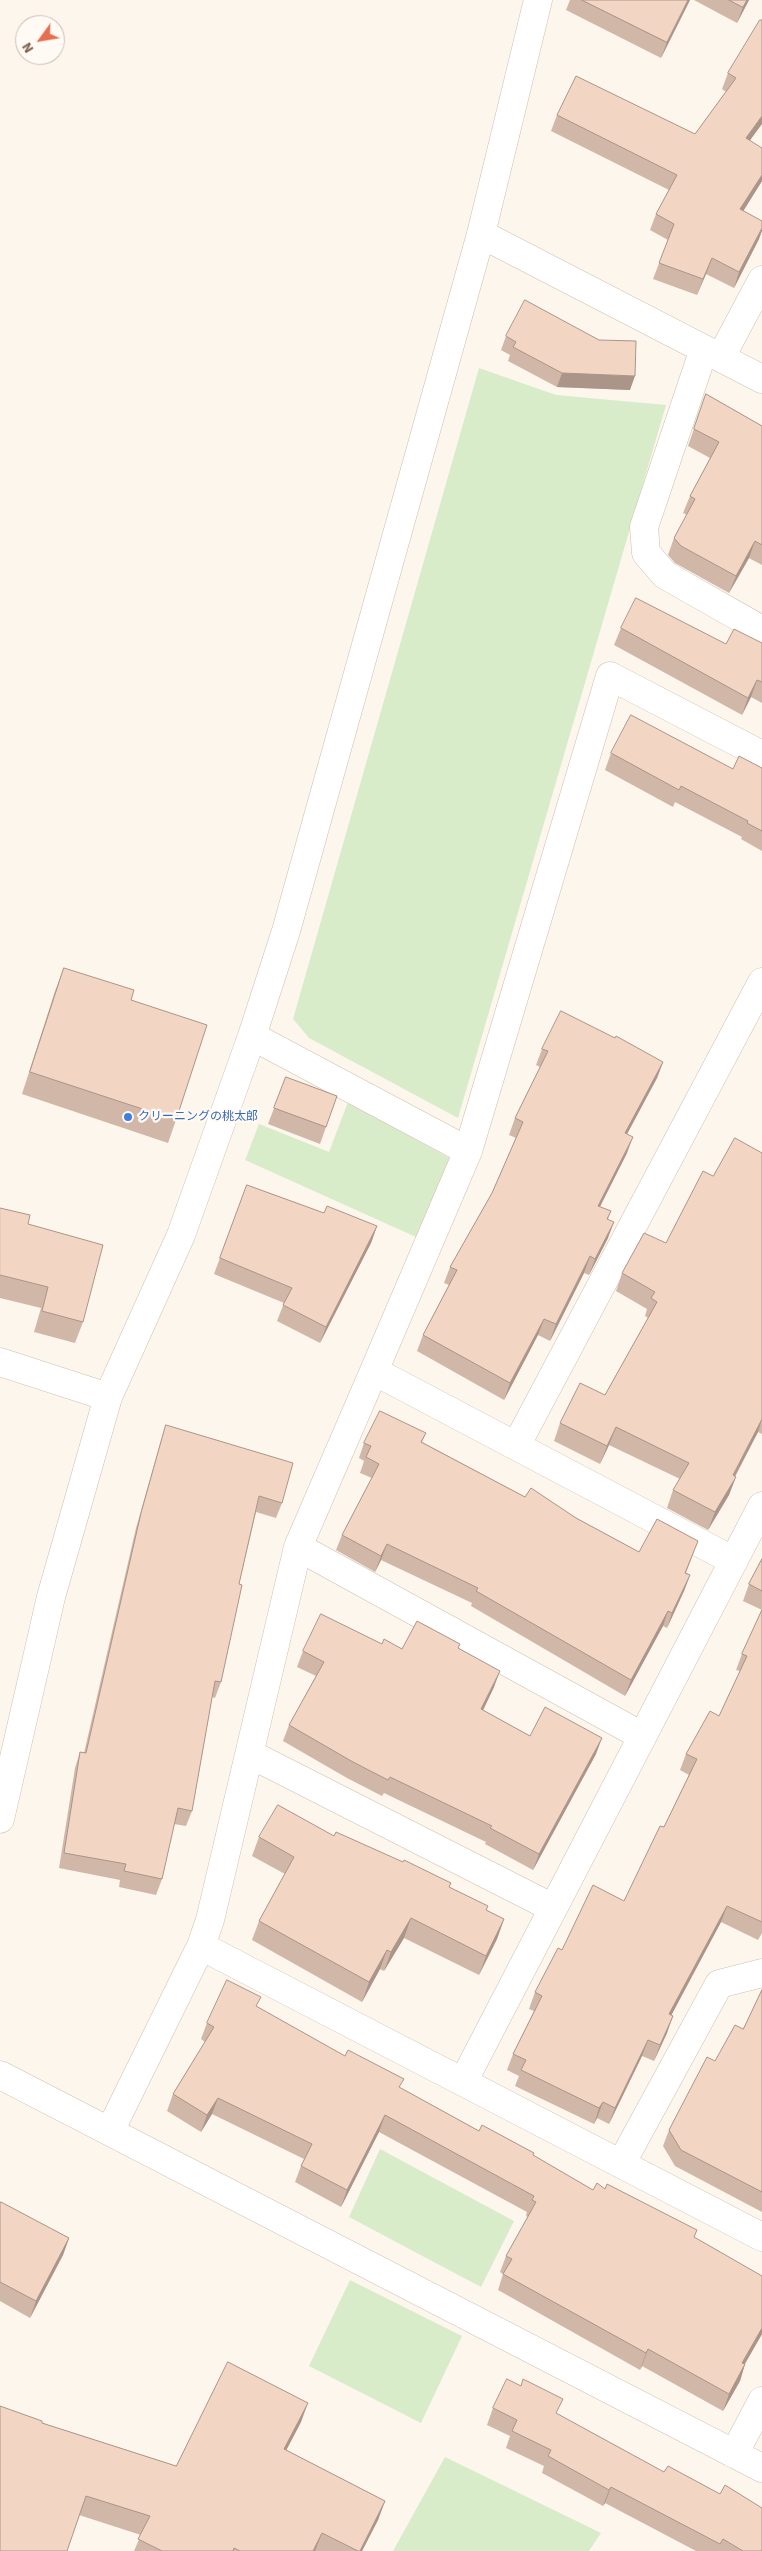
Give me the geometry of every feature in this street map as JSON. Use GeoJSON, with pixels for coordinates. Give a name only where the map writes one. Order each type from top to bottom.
{"type":"FeatureCollection","features":[{"type":"Feature","properties":{"kind":"street"},"geometry":{"type":"LineString","coordinates":[[0,1819],[51,1597],[108,1397],[181,1234],[252,1036],[286,932],[481,234],[538,0]]}},
{"type":"Feature","properties":{"kind":"street"},"geometry":{"type":"LineString","coordinates":[[481,234],[762,379]]}},
{"type":"Feature","properties":{"kind":"street"},"geometry":{"type":"LineString","coordinates":[[762,280],[713,353],[644,527],[646,554],[665,575],[762,630]]}},
{"type":"Feature","properties":{"kind":"street"},"geometry":{"type":"LineString","coordinates":[[110,2131],[201,1946],[210,1920],[298,1548],[468,1151],[610,676],[762,755]]}},
{"type":"Feature","properties":{"kind":"street"},"geometry":{"type":"LineString","coordinates":[[516,1446],[762,982]]}},
{"type":"Feature","properties":{"kind":"street"},"geometry":{"type":"LineString","coordinates":[[252,1036],[468,1151]]}},
{"type":"Feature","properties":{"kind":"street"},"geometry":{"type":"LineString","coordinates":[[0,1362],[108,1397]]}},
{"type":"Feature","properties":{"kind":"street"},"geometry":{"type":"LineString","coordinates":[[374,1371],[734,1561]]}},
{"type":"Feature","properties":{"kind":"street"},"geometry":{"type":"LineString","coordinates":[[463,2082],[762,1506]]}},
{"type":"Feature","properties":{"kind":"street"},"geometry":{"type":"LineString","coordinates":[[298,1548],[642,1736]]}},
{"type":"Feature","properties":{"kind":"street"},"geometry":{"type":"LineString","coordinates":[[250,1754],[553,1908]]}},
{"type":"Feature","properties":{"kind":"street"},"geometry":{"type":"LineString","coordinates":[[201,1946],[762,2237]]}},
{"type":"Feature","properties":{"kind":"street"},"geometry":{"type":"LineString","coordinates":[[621,2164],[719,1984],[762,1973]]}},
{"type":"Feature","properties":{"kind":"street"},"geometry":{"type":"LineString","coordinates":[[0,2075],[762,2468]]}},
{"type":"Feature","properties":{"kind":"street"},"geometry":{"type":"LineString","coordinates":[[734,2454],[762,2400]]}},
{"type":"Feature","properties":{"kind":"green space"},"geometry":{"type":"Polygon","coordinates":[[[479,368],[556,395],[666,405],[458,1118],[309,1038],[293,1019],[479,368]]]}},
{"type":"Feature","properties":{"kind":"green space"},"geometry":{"type":"Polygon","coordinates":[[[348,1102],[451,1159],[416,1237],[245,1160],[259,1124],[329,1152],[348,1102]]]}},
{"type":"Feature","properties":{"kind":"green space"},"geometry":{"type":"Polygon","coordinates":[[[380,2149],[514,2221],[481,2287],[349,2217],[380,2149]]]}},
{"type":"Feature","properties":{"kind":"green space"},"geometry":{"type":"Polygon","coordinates":[[[350,2280],[462,2336],[421,2423],[309,2366],[350,2280]]]}},
{"type":"Feature","properties":{"kind":"green space"},"geometry":{"type":"Polygon","coordinates":[[[445,2457],[601,2533],[589,2551],[393,2551],[445,2457]]]}},
{"type":"Feature","properties":{"kind":"building"},"geometry":{"type":"Polygon","coordinates":[[[582,0],[688,0],[667,42],[582,0]]]}},
{"type":"Feature","properties":{"kind":"building"},"geometry":{"type":"Polygon","coordinates":[[[729,0],[747,0],[743,7],[729,0]]]}},
{"type":"Feature","properties":{"kind":"building"},"geometry":{"type":"Polygon","coordinates":[[[760,20],[762,20],[762,116],[746,138],[762,148],[762,175],[740,209],[762,221],[762,228],[739,272],[712,258],[703,279],[659,263],[674,224],[656,214],[677,175],[557,115],[576,76],[695,134],[736,78],[728,73],[760,20]]]}},
{"type":"Feature","properties":{"kind":"building"},"geometry":{"type":"Polygon","coordinates":[[[525,300],[599,340],[636,341],[635,376],[562,373],[513,347],[516,342],[506,336],[525,300]]]}},
{"type":"Feature","properties":{"kind":"building"},"geometry":{"type":"Polygon","coordinates":[[[706,394],[762,426],[762,545],[755,541],[736,576],[681,546],[674,538],[695,499],[690,496],[719,442],[694,429],[706,394]]]}},
{"type":"Feature","properties":{"kind":"building"},"geometry":{"type":"Polygon","coordinates":[[[636,598],[726,644],[734,629],[762,643],[762,682],[757,680],[748,698],[621,628],[636,598]]]}},
{"type":"Feature","properties":{"kind":"building"},"geometry":{"type":"Polygon","coordinates":[[[631,715],[733,769],[739,756],[762,768],[762,831],[747,823],[748,821],[681,786],[679,790],[611,753],[631,715]]]}},
{"type":"Feature","properties":{"kind":"building"},"geometry":{"type":"Polygon","coordinates":[[[64,968],[134,990],[131,1000],[207,1025],[176,1120],[30,1072],[64,968]]]}},
{"type":"Feature","properties":{"kind":"building"},"geometry":{"type":"Polygon","coordinates":[[[561,1011],[615,1038],[616,1036],[663,1062],[625,1133],[633,1137],[598,1206],[611,1211],[607,1219],[614,1222],[595,1259],[590,1256],[556,1324],[544,1319],[510,1383],[423,1335],[457,1270],[450,1267],[492,1193],[523,1122],[515,1118],[548,1051],[542,1049],[561,1011]]]}},
{"type":"Feature","properties":{"kind":"building"},"geometry":{"type":"Polygon","coordinates":[[[286,1077],[337,1096],[326,1127],[274,1108],[286,1077]]]}},
{"type":"Feature","properties":{"kind":"building"},"geometry":{"type":"Polygon","coordinates":[[[735,1138],[762,1153],[762,1419],[733,1475],[736,1477],[715,1512],[673,1490],[689,1463],[616,1427],[607,1446],[560,1423],[580,1383],[605,1395],[657,1302],[651,1298],[655,1292],[622,1273],[644,1233],[666,1243],[703,1171],[713,1176],[735,1138]]]}},
{"type":"Feature","properties":{"kind":"building"},"geometry":{"type":"Polygon","coordinates":[[[247,1185],[324,1213],[327,1206],[377,1226],[326,1327],[283,1305],[292,1288],[220,1258],[247,1185]]]}},
{"type":"Feature","properties":{"kind":"building"},"geometry":{"type":"Polygon","coordinates":[[[0,1208],[30,1215],[28,1224],[103,1245],[83,1322],[42,1311],[48,1287],[0,1275],[0,1208]]]}},
{"type":"Feature","properties":{"kind":"building"},"geometry":{"type":"Polygon","coordinates":[[[380,1411],[426,1433],[421,1442],[525,1497],[531,1488],[576,1518],[639,1552],[657,1519],[698,1541],[685,1573],[690,1575],[672,1613],[668,1611],[631,1680],[476,1591],[478,1588],[387,1544],[381,1556],[342,1535],[379,1464],[366,1457],[371,1446],[364,1443],[380,1411]]]}},
{"type":"Feature","properties":{"kind":"building"},"geometry":{"type":"Polygon","coordinates":[[[166,1425],[293,1463],[282,1503],[259,1496],[239,1584],[242,1585],[221,1682],[215,1681],[192,1811],[178,1808],[162,1879],[124,1871],[126,1864],[64,1853],[80,1752],[86,1753],[141,1513],[166,1425]]]}},
{"type":"Feature","properties":{"kind":"building"},"geometry":{"type":"Polygon","coordinates":[[[762,1559],[762,1591],[749,1584],[762,1559]]]}},
{"type":"Feature","properties":{"kind":"building"},"geometry":{"type":"Polygon","coordinates":[[[762,1610],[762,1922],[727,1906],[669,2014],[673,2016],[660,2045],[648,2040],[615,2108],[603,2102],[599,2108],[521,2070],[526,2060],[513,2054],[542,1996],[535,1992],[558,1948],[562,1950],[593,1885],[624,1901],[660,1826],[664,1827],[697,1759],[686,1754],[710,1711],[719,1716],[747,1656],[742,1654],[762,1610]]]}},
{"type":"Feature","properties":{"kind":"building"},"geometry":{"type":"Polygon","coordinates":[[[321,1614],[382,1644],[384,1639],[402,1649],[417,1621],[460,1644],[458,1648],[500,1671],[481,1709],[530,1736],[545,1707],[602,1738],[539,1854],[490,1828],[492,1826],[390,1777],[388,1780],[353,1762],[289,1725],[324,1662],[303,1651],[321,1614]]]}},
{"type":"Feature","properties":{"kind":"building"},"geometry":{"type":"Polygon","coordinates":[[[278,1805],[334,1836],[336,1832],[403,1862],[404,1860],[451,1883],[449,1887],[488,1906],[486,1910],[504,1919],[486,1956],[411,1918],[391,1952],[387,1950],[369,1982],[259,1921],[294,1857],[259,1837],[278,1805]]]}},
{"type":"Feature","properties":{"kind":"building"},"geometry":{"type":"Polygon","coordinates":[[[227,1980],[261,1997],[256,2006],[345,2056],[348,2050],[404,2079],[399,2087],[479,2131],[482,2125],[534,2153],[533,2155],[593,2190],[597,2183],[605,2189],[607,2184],[697,2230],[694,2237],[762,2276],[762,2328],[742,2363],[745,2364],[729,2394],[648,2349],[646,2353],[503,2274],[512,2259],[506,2256],[536,2202],[532,2200],[534,2196],[385,2115],[347,2190],[301,2166],[312,2144],[218,2098],[207,2115],[173,2094],[214,2027],[207,2023],[227,1980]]]}},
{"type":"Feature","properties":{"kind":"building"},"geometry":{"type":"Polygon","coordinates":[[[762,1990],[762,2192],[681,2150],[669,2130],[707,2057],[715,2061],[735,2025],[743,2029],[762,1990]]]}},
{"type":"Feature","properties":{"kind":"building"},"geometry":{"type":"Polygon","coordinates":[[[1,2202],[69,2238],[36,2301],[0,2282],[1,2202]]]}},
{"type":"Feature","properties":{"kind":"building"},"geometry":{"type":"Polygon","coordinates":[[[228,2362],[308,2403],[284,2449],[385,2501],[360,2551],[322,2533],[313,2551],[240,2551],[234,2548],[233,2551],[162,2551],[138,2539],[150,2516],[86,2496],[67,2551],[0,2551],[0,2406],[42,2421],[42,2423],[176,2466],[228,2362]]]}},
{"type":"Feature","properties":{"kind":"building"},"geometry":{"type":"Polygon","coordinates":[[[507,2379],[521,2386],[523,2379],[563,2399],[556,2413],[664,2472],[668,2466],[720,2494],[725,2485],[762,2508],[762,2551],[743,2551],[723,2539],[720,2544],[611,2487],[609,2490],[548,2456],[551,2450],[512,2431],[517,2420],[493,2408],[507,2379]]]}},
{"type":"Feature","properties":{"kind":"place","name":"クリーニングの桃太郎"},"geometry":{"type":"Point","coordinates":[128,1117]}}]}
